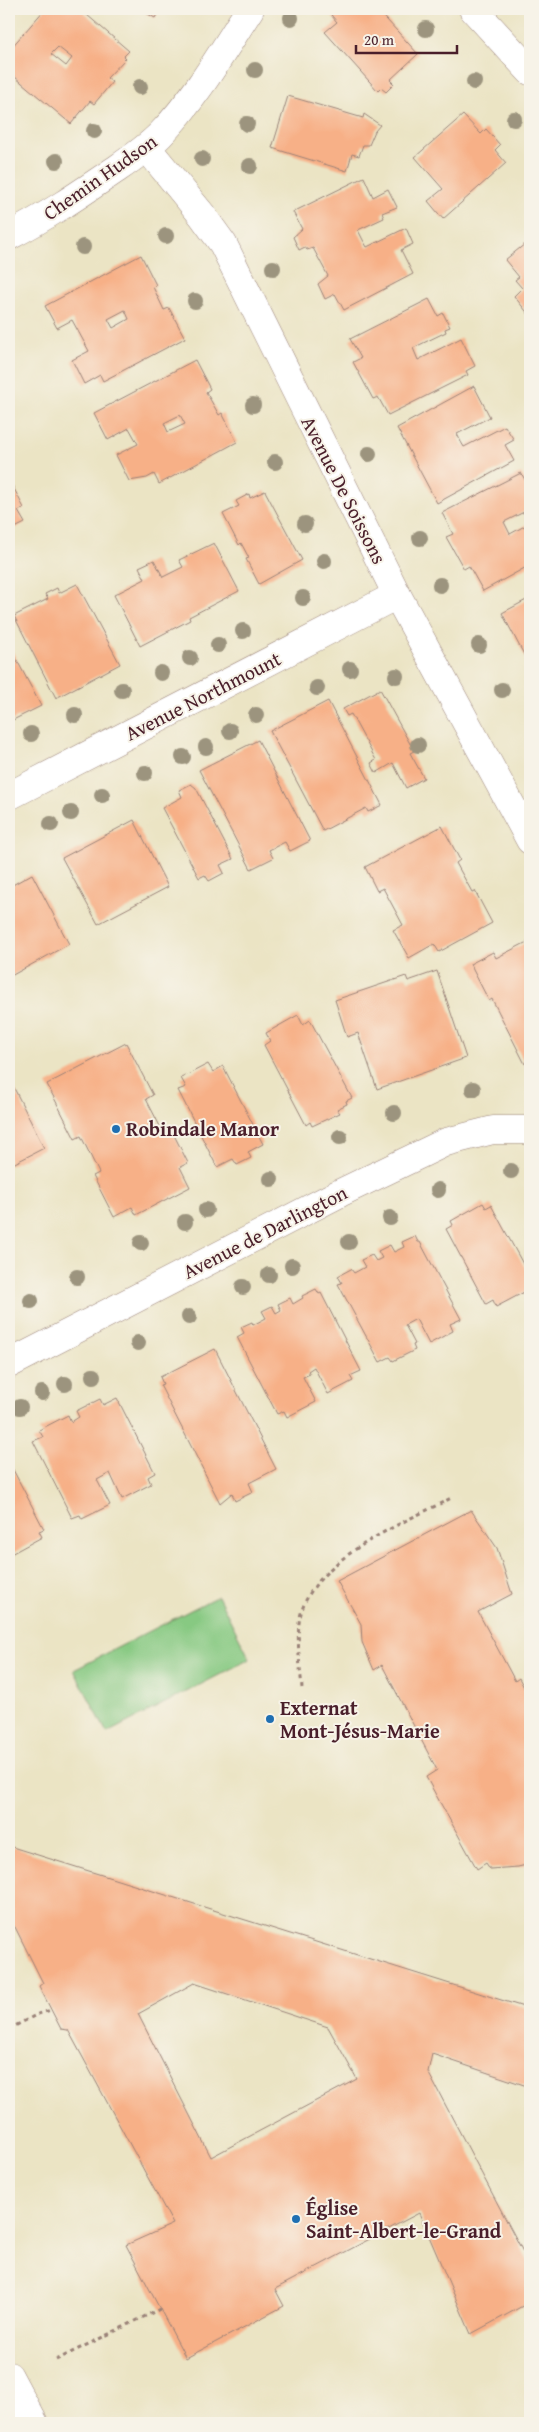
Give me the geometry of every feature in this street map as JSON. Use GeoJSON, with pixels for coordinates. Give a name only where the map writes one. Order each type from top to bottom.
{"type":"FeatureCollection","features":[{"type":"Feature","properties":{"kind":"street","name":"Chemin Hudson"},"geometry":{"type":"LineString","coordinates":[[9,236],[42,219],[147,148],[169,126],[199,87],[250,9]]}},
{"type":"Feature","properties":{"kind":"street"},"geometry":{"type":"LineString","coordinates":[[473,9],[530,71]]}},
{"type":"Feature","properties":{"kind":"street","name":"Avenue De Soissons"},"geometry":{"type":"LineString","coordinates":[[147,148],[202,215],[223,244],[397,595],[530,840]]}},
{"type":"Feature","properties":{"kind":"street","name":"Avenue Northmount"},"geometry":{"type":"LineString","coordinates":[[9,796],[397,595]]}},
{"type":"Feature","properties":{"kind":"street","name":"Avenue de Darlington"},"geometry":{"type":"LineString","coordinates":[[9,1364],[340,1193],[446,1142],[493,1130],[530,1130]]}},
{"type":"Feature","properties":{"kind":"street"},"geometry":{"type":"LineString","coordinates":[[9,2376],[34,2423]]}},
{"type":"Feature","properties":{"kind":"path"},"geometry":{"type":"LineString","coordinates":[[302,1688],[299,1622],[313,1586],[334,1565],[357,1548],[451,1498]]}},
{"type":"Feature","properties":{"kind":"path"},"geometry":{"type":"LineString","coordinates":[[9,2029],[38,2014],[51,2010]]}},
{"type":"Feature","properties":{"kind":"path"},"geometry":{"type":"LineString","coordinates":[[56,2360],[160,2309]]}},
{"type":"Feature","properties":{"kind":"green space"},"geometry":{"type":"Polygon","coordinates":[[[218,1596],[250,1659],[107,1733],[74,1670],[218,1596]]]}},
{"type":"Feature","properties":{"kind":"building"},"geometry":{"type":"Polygon","coordinates":[[[45,9],[80,9],[129,51],[124,56],[126,58],[107,78],[112,82],[94,104],[90,101],[71,124],[9,72],[10,49],[45,9]],[[58,47],[51,54],[66,66],[72,58],[58,47]]]}},
{"type":"Feature","properties":{"kind":"building"},"geometry":{"type":"Polygon","coordinates":[[[139,9],[160,9],[155,18],[139,9]]]}},
{"type":"Feature","properties":{"kind":"building"},"geometry":{"type":"Polygon","coordinates":[[[338,9],[377,9],[418,54],[390,80],[394,84],[386,92],[381,88],[378,91],[325,32],[337,22],[331,15],[338,9]]]}},
{"type":"Feature","properties":{"kind":"building"},"geometry":{"type":"Polygon","coordinates":[[[288,96],[363,118],[364,114],[380,125],[369,145],[363,145],[359,156],[352,154],[347,171],[272,148],[288,96]]]}},
{"type":"Feature","properties":{"kind":"building"},"geometry":{"type":"Polygon","coordinates":[[[463,115],[481,134],[486,129],[500,145],[495,150],[506,163],[443,219],[428,201],[443,189],[415,157],[463,115]]]}},
{"type":"Feature","properties":{"kind":"building"},"geometry":{"type":"Polygon","coordinates":[[[364,177],[373,197],[388,189],[397,207],[382,213],[384,218],[358,230],[363,240],[367,247],[406,228],[413,244],[401,250],[413,274],[344,310],[335,294],[325,299],[318,284],[328,276],[313,248],[307,250],[305,247],[299,250],[293,237],[302,229],[293,212],[364,177]]]}},
{"type":"Feature","properties":{"kind":"building"},"geometry":{"type":"Polygon","coordinates":[[[530,240],[530,316],[514,296],[522,288],[515,280],[519,277],[505,260],[530,240]]]}},
{"type":"Feature","properties":{"kind":"building"},"geometry":{"type":"Polygon","coordinates":[[[141,255],[156,285],[153,287],[164,310],[169,308],[185,338],[103,381],[100,375],[84,384],[72,360],[89,351],[72,320],[57,328],[45,306],[141,255]],[[125,310],[108,319],[113,328],[129,319],[125,310]]]}},
{"type":"Feature","properties":{"kind":"building"},"geometry":{"type":"Polygon","coordinates":[[[429,299],[438,316],[443,313],[450,327],[445,329],[446,332],[413,348],[418,360],[461,338],[475,366],[466,371],[468,375],[388,415],[378,397],[373,399],[353,362],[361,358],[350,339],[429,299]]]}},
{"type":"Feature","properties":{"kind":"building"},"geometry":{"type":"Polygon","coordinates":[[[195,360],[210,389],[206,392],[219,415],[222,413],[237,442],[159,484],[154,474],[147,478],[129,481],[116,455],[138,444],[129,428],[108,440],[94,413],[195,360]],[[180,415],[164,423],[168,432],[185,424],[180,415]]]}},
{"type":"Feature","properties":{"kind":"building"},"geometry":{"type":"Polygon","coordinates":[[[474,386],[490,417],[457,434],[461,442],[464,447],[505,426],[514,440],[505,445],[514,461],[437,503],[397,428],[474,386]]]}},
{"type":"Feature","properties":{"kind":"building"},"geometry":{"type":"Polygon","coordinates":[[[521,473],[530,488],[530,509],[504,522],[510,534],[530,523],[530,565],[483,591],[469,566],[464,569],[446,537],[453,534],[442,513],[521,473]]]}},
{"type":"Feature","properties":{"kind":"building"},"geometry":{"type":"Polygon","coordinates":[[[9,479],[24,508],[18,511],[25,523],[9,531],[9,479]]]}},
{"type":"Feature","properties":{"kind":"building"},"geometry":{"type":"Polygon","coordinates":[[[265,491],[302,560],[259,584],[246,559],[249,558],[241,543],[239,545],[223,514],[239,506],[236,501],[249,494],[250,498],[265,491]]]}},
{"type":"Feature","properties":{"kind":"building"},"geometry":{"type":"Polygon","coordinates":[[[214,543],[239,591],[189,617],[190,620],[140,646],[114,595],[145,579],[139,567],[154,560],[163,577],[183,567],[179,560],[214,543]]]}},
{"type":"Feature","properties":{"kind":"building"},"geometry":{"type":"Polygon","coordinates":[[[77,584],[120,664],[56,698],[14,616],[48,599],[45,594],[57,588],[59,593],[77,584]]]}},
{"type":"Feature","properties":{"kind":"building"},"geometry":{"type":"Polygon","coordinates":[[[530,598],[530,666],[502,613],[530,598]]]}},
{"type":"Feature","properties":{"kind":"building"},"geometry":{"type":"Polygon","coordinates":[[[9,645],[41,706],[9,722],[9,645]]]}},
{"type":"Feature","properties":{"kind":"building"},"geometry":{"type":"Polygon","coordinates":[[[380,689],[414,751],[410,753],[424,778],[406,788],[393,763],[376,773],[371,763],[376,760],[351,714],[347,716],[343,709],[380,689]]]}},
{"type":"Feature","properties":{"kind":"building"},"geometry":{"type":"Polygon","coordinates":[[[328,701],[382,805],[368,812],[366,808],[323,831],[270,731],[328,701]]]}},
{"type":"Feature","properties":{"kind":"building"},"geometry":{"type":"Polygon","coordinates":[[[258,740],[310,841],[290,851],[285,842],[269,850],[273,858],[251,869],[199,770],[258,740]]]}},
{"type":"Feature","properties":{"kind":"building"},"geometry":{"type":"Polygon","coordinates":[[[191,784],[196,788],[233,859],[220,865],[224,873],[209,881],[205,875],[199,878],[162,808],[182,797],[179,790],[191,784]]]}},
{"type":"Feature","properties":{"kind":"building"},"geometry":{"type":"Polygon","coordinates":[[[134,820],[168,887],[98,924],[62,858],[134,820]]]}},
{"type":"Feature","properties":{"kind":"building"},"geometry":{"type":"Polygon","coordinates":[[[442,826],[460,860],[456,863],[472,892],[475,891],[492,923],[439,952],[434,944],[409,958],[393,930],[403,925],[383,888],[377,891],[365,867],[442,826]]]}},
{"type":"Feature","properties":{"kind":"building"},"geometry":{"type":"Polygon","coordinates":[[[32,874],[69,944],[9,977],[9,887],[32,874]]]}},
{"type":"Feature","properties":{"kind":"building"},"geometry":{"type":"Polygon","coordinates":[[[527,942],[530,948],[530,1061],[525,1064],[492,999],[489,1001],[470,964],[493,952],[496,958],[527,942]]]}},
{"type":"Feature","properties":{"kind":"building"},"geometry":{"type":"Polygon","coordinates":[[[437,971],[466,1058],[377,1089],[358,1033],[347,1037],[335,1000],[406,976],[408,981],[437,971]]]}},
{"type":"Feature","properties":{"kind":"building"},"geometry":{"type":"Polygon","coordinates":[[[298,1015],[303,1025],[310,1020],[352,1098],[346,1101],[347,1104],[337,1109],[340,1113],[312,1126],[310,1122],[306,1125],[264,1045],[270,1041],[266,1033],[298,1015]]]}},
{"type":"Feature","properties":{"kind":"building","name":"Robindale Manor"},"geometry":{"type":"Polygon","coordinates":[[[126,1043],[153,1095],[146,1099],[163,1132],[170,1127],[188,1163],[180,1167],[190,1187],[136,1215],[132,1207],[114,1217],[93,1176],[99,1173],[81,1136],[75,1139],[47,1084],[126,1043]]]}},
{"type":"Feature","properties":{"kind":"building"},"geometry":{"type":"Polygon","coordinates":[[[208,1064],[213,1072],[223,1066],[263,1144],[248,1152],[251,1158],[237,1165],[233,1159],[217,1167],[178,1090],[186,1087],[181,1078],[208,1064]]]}},
{"type":"Feature","properties":{"kind":"building"},"geometry":{"type":"Polygon","coordinates":[[[9,1078],[44,1148],[9,1166],[9,1078]]]}},
{"type":"Feature","properties":{"kind":"building"},"geometry":{"type":"Polygon","coordinates":[[[483,1203],[486,1208],[491,1205],[530,1277],[530,1289],[496,1307],[493,1300],[486,1304],[446,1229],[453,1225],[451,1221],[483,1203]]]}},
{"type":"Feature","properties":{"kind":"building"},"geometry":{"type":"Polygon","coordinates":[[[415,1236],[461,1319],[450,1324],[453,1331],[429,1344],[416,1319],[405,1325],[415,1344],[413,1345],[415,1350],[393,1361],[390,1357],[380,1362],[338,1284],[342,1283],[338,1276],[351,1269],[354,1273],[365,1267],[361,1260],[372,1255],[376,1261],[382,1258],[378,1251],[390,1245],[394,1252],[404,1247],[402,1242],[415,1236]]]}},
{"type":"Feature","properties":{"kind":"building"},"geometry":{"type":"Polygon","coordinates":[[[316,1289],[319,1294],[321,1293],[361,1371],[350,1376],[353,1381],[328,1394],[314,1367],[308,1371],[310,1374],[303,1377],[316,1402],[287,1417],[284,1411],[277,1414],[237,1337],[244,1333],[241,1327],[252,1322],[253,1325],[266,1318],[262,1311],[272,1306],[276,1313],[281,1310],[278,1304],[290,1298],[293,1304],[303,1298],[302,1296],[316,1289]]]}},
{"type":"Feature","properties":{"kind":"building"},"geometry":{"type":"Polygon","coordinates":[[[215,1349],[276,1469],[249,1483],[253,1492],[235,1501],[232,1493],[220,1503],[160,1385],[163,1384],[160,1377],[215,1349]]]}},
{"type":"Feature","properties":{"kind":"building"},"geometry":{"type":"Polygon","coordinates":[[[117,1398],[155,1473],[148,1477],[151,1484],[122,1499],[110,1473],[97,1480],[110,1505],[82,1519],[80,1515],[72,1518],[33,1441],[43,1437],[39,1430],[68,1415],[71,1422],[79,1417],[76,1411],[100,1399],[103,1405],[117,1398]]]}},
{"type":"Feature","properties":{"kind":"building"},"geometry":{"type":"Polygon","coordinates":[[[9,1462],[44,1529],[39,1531],[42,1537],[9,1555],[9,1462]]]}},
{"type":"Feature","properties":{"kind":"building"},"geometry":{"type":"Polygon","coordinates":[[[471,1510],[497,1548],[512,1594],[478,1612],[515,1681],[519,1678],[530,1699],[530,1864],[518,1867],[490,1869],[486,1863],[477,1869],[426,1777],[437,1770],[382,1665],[374,1670],[362,1642],[361,1624],[337,1581],[471,1510]]]}},
{"type":"Feature","properties":{"kind":"building"},"geometry":{"type":"Polygon","coordinates":[[[9,1846],[530,2009],[530,2087],[432,2054],[428,2072],[530,2265],[530,2302],[471,2334],[419,2213],[275,2289],[284,2306],[186,2358],[126,2245],[173,2224],[68,2030],[61,2029],[39,1986],[43,1983],[15,1927],[9,1925],[9,1846]],[[194,1983],[138,2014],[211,2157],[357,2079],[328,2027],[194,1983]]]}},
{"type":"Feature","properties":{"kind":"place","name":"Robindale Manor"},"geometry":{"type":"Point","coordinates":[116,1129]}},
{"type":"Feature","properties":{"kind":"place","name":"Externat Mont-Jésus-Marie"},"geometry":{"type":"Point","coordinates":[270,1719]}},
{"type":"Feature","properties":{"kind":"place","name":"Église Saint-Albert-le-Grand"},"geometry":{"type":"Point","coordinates":[296,2219]}}]}
